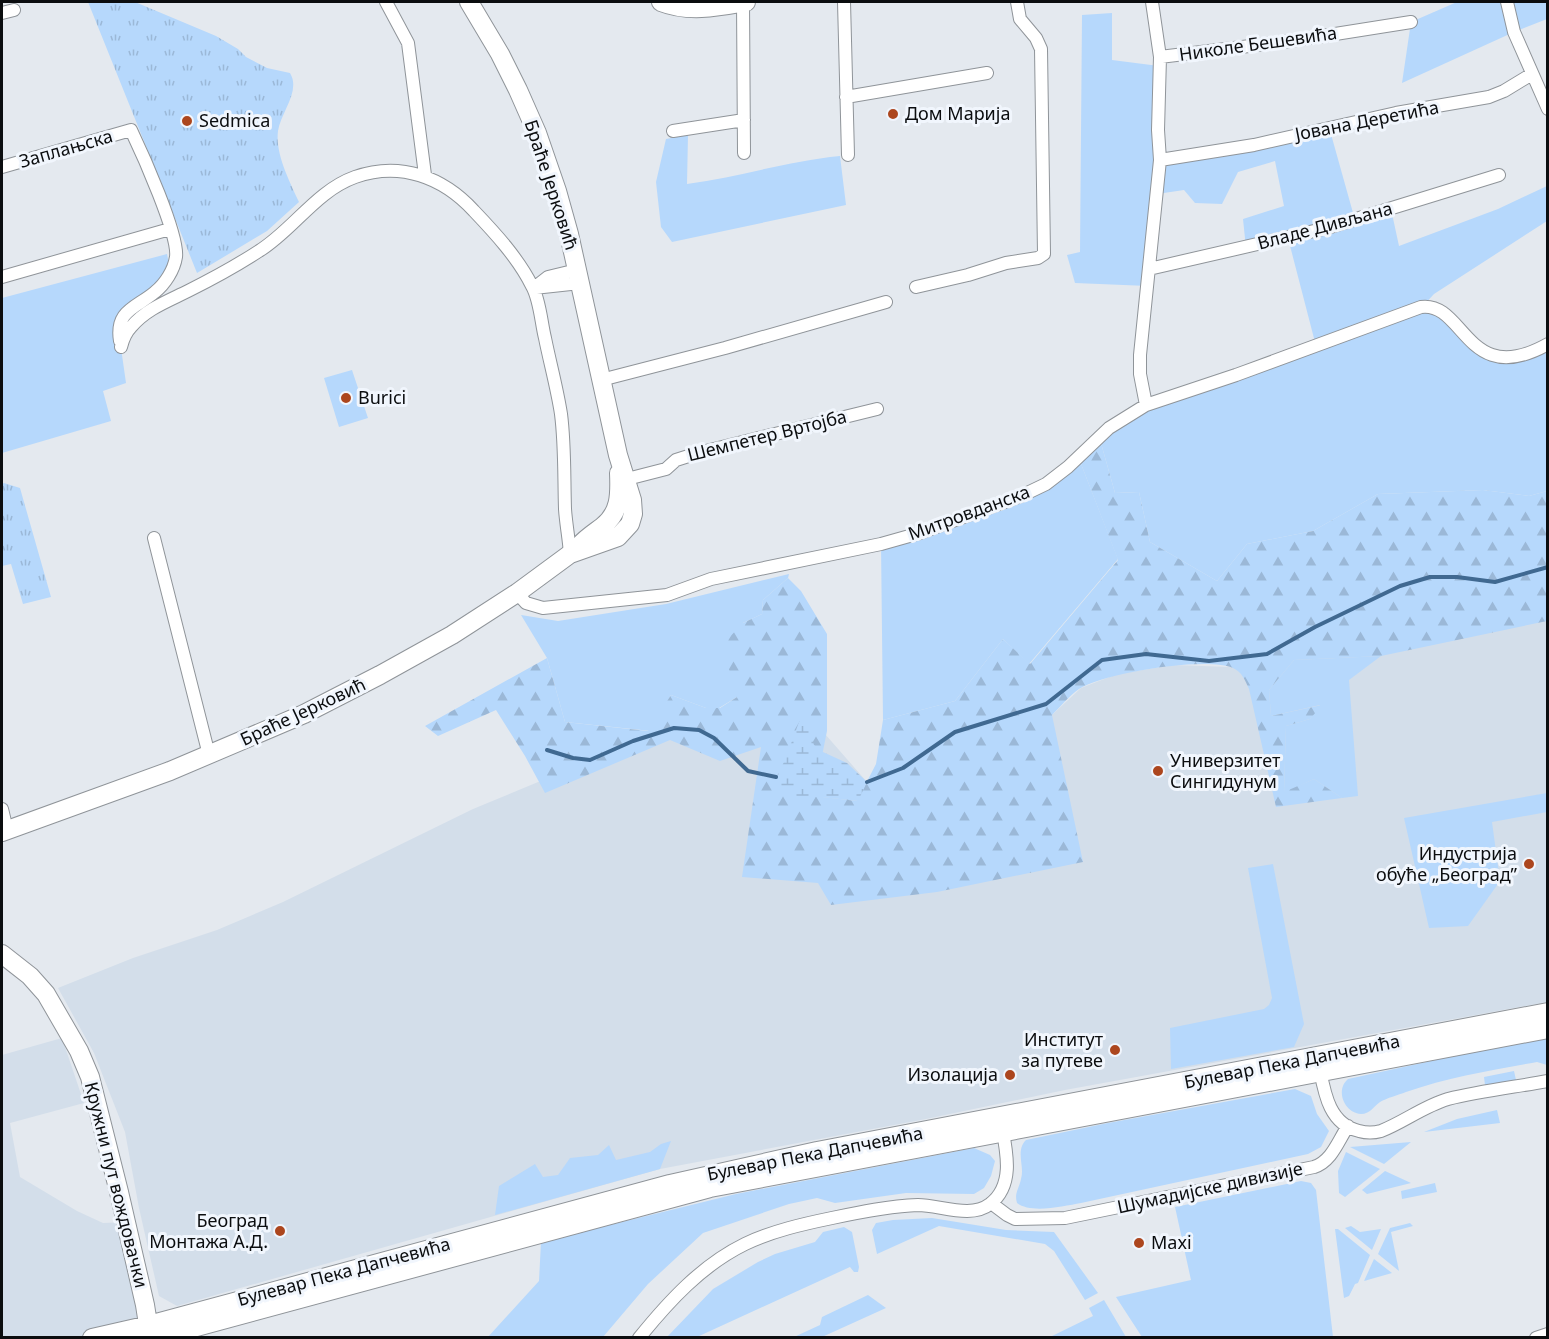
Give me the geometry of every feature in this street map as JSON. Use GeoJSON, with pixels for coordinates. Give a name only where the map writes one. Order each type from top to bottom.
{"type":"FeatureCollection","features":[{"type":"Feature","properties":{"kind":"street"},"geometry":{"type":"LineString","coordinates":[[386,2],[408,43],[425,176]]}},
{"type":"Feature","properties":{"kind":"street","name":"Браће Јерковић"},"geometry":{"type":"LineString","coordinates":[[469,2],[519,90],[557,191],[618,455],[627,479],[633,514],[625,532],[618,537],[573,552]]}},
{"type":"Feature","properties":{"kind":"street"},"geometry":{"type":"LineString","coordinates":[[661,2],[675,6],[745,2],[744,153]]}},
{"type":"Feature","properties":{"kind":"street"},"geometry":{"type":"LineString","coordinates":[[844,2],[848,155]]}},
{"type":"Feature","properties":{"kind":"street"},"geometry":{"type":"LineString","coordinates":[[916,287],[968,275],[1006,262],[1038,258],[1044,254],[1041,49],[1036,38],[1020,19],[1017,2]]}},
{"type":"Feature","properties":{"kind":"street","name":"Николе Бешевића"},"geometry":{"type":"LineString","coordinates":[[1152,2],[1160,57],[1291,41],[1411,22]]}},
{"type":"Feature","properties":{"kind":"street"},"geometry":{"type":"LineString","coordinates":[[1507,2],[1514,32],[1548,109]]}},
{"type":"Feature","properties":{"kind":"street"},"geometry":{"type":"LineString","coordinates":[[1146,405],[1140,374],[1140,355],[1160,160],[1158,130],[1160,57]]}},
{"type":"Feature","properties":{"kind":"street"},"geometry":{"type":"LineString","coordinates":[[846,97],[987,73]]}},
{"type":"Feature","properties":{"kind":"street","name":"Јована Деретића"},"geometry":{"type":"LineString","coordinates":[[1160,160],[1254,145],[1385,115],[1489,97],[1532,74]]}},
{"type":"Feature","properties":{"kind":"street"},"geometry":{"type":"LineString","coordinates":[[673,131],[744,120]]}},
{"type":"Feature","properties":{"kind":"street","name":"Заплањска"},"geometry":{"type":"LineString","coordinates":[[2,167],[131,130],[147,165],[170,229]]}},
{"type":"Feature","properties":{"kind":"street"},"geometry":{"type":"LineString","coordinates":[[2,277],[170,229],[176,252],[175,263],[156,291],[135,305],[122,318],[119,333],[121,347],[125,333],[144,315],[261,251],[326,193],[342,183],[355,177],[377,172],[397,171],[425,176],[443,185],[468,205],[498,238],[534,288],[561,413],[564,441],[565,511],[573,552]]}},
{"type":"Feature","properties":{"kind":"street","name":"Владе Дивљана"},"geometry":{"type":"LineString","coordinates":[[1149,269],[1327,228],[1499,175]]}},
{"type":"Feature","properties":{"kind":"street"},"geometry":{"type":"LineString","coordinates":[[534,288],[548,277],[578,277]]}},
{"type":"Feature","properties":{"kind":"street"},"geometry":{"type":"LineString","coordinates":[[602,380],[886,302]]}},
{"type":"Feature","properties":{"kind":"street","name":"Митровданска"},"geometry":{"type":"LineString","coordinates":[[517,593],[526,603],[543,608],[658,596],[681,591],[711,579],[881,544],[920,533],[1021,496],[1046,484],[1068,467],[1109,428],[1146,405],[1236,375],[1421,307],[1426,306],[1438,310],[1478,347],[1491,354],[1503,357],[1525,355],[1548,344]]}},
{"type":"Feature","properties":{"kind":"street","name":"Шемпетер Вртојба"},"geometry":{"type":"LineString","coordinates":[[627,479],[666,470],[671,462],[685,457],[877,409]]}},
{"type":"Feature","properties":{"kind":"street","name":"Браће Јерковић"},"geometry":{"type":"LineString","coordinates":[[2,809],[4,831],[170,771],[279,725],[380,675],[452,635],[517,593],[573,552],[611,518],[616,511],[620,489],[618,455]]}},
{"type":"Feature","properties":{"kind":"street"},"geometry":{"type":"LineString","coordinates":[[154,538],[209,755]]}},
{"type":"Feature","properties":{"kind":"street","name":"Кружни пут вождовачки"},"geometry":{"type":"LineString","coordinates":[[2,954],[30,976],[46,994],[90,1077],[102,1118],[152,1334]]}},
{"type":"Feature","properties":{"kind":"street","name":"Булевар Пека Дапчевића"},"geometry":{"type":"LineString","coordinates":[[92,1338],[152,1334],[670,1184],[818,1151],[1001,1125],[1319,1064],[1548,1012]]}},
{"type":"Feature","properties":{"kind":"street","name":"Булевар Пека Дапчевића"},"geometry":{"type":"LineString","coordinates":[[1319,1064],[1548,1029]]}},
{"type":"Feature","properties":{"kind":"street"},"geometry":{"type":"LineString","coordinates":[[1319,1064],[1325,1094],[1334,1114],[1356,1131],[1366,1132],[1380,1131],[1422,1109],[1447,1100],[1548,1081]]}},
{"type":"Feature","properties":{"kind":"street"},"geometry":{"type":"LineString","coordinates":[[639,1338],[667,1305],[698,1275],[722,1257],[755,1239],[798,1226],[890,1208],[919,1205],[975,1210],[991,1203],[1001,1191],[1007,1173],[1001,1125]]}},
{"type":"Feature","properties":{"kind":"street","name":"Шумадијске дивизије"},"geometry":{"type":"LineString","coordinates":[[991,1203],[1016,1219],[1065,1218],[1314,1167],[1326,1161],[1348,1126]]}},
{"type":"Feature","properties":{"kind":"street"},"geometry":{"type":"LineString","coordinates":[[1536,1338],[1548,1335]]}},
{"type":"Feature","properties":{"kind":"shaded area"},"geometry":{"type":"Polygon","coordinates":[[[1547,567],[1547,1002],[1065,1090],[926,1119],[660,1169],[177,1306],[159,1296],[125,1132],[94,1053],[58,988],[133,958],[217,930],[283,902],[473,809],[625,746],[811,718],[867,782],[955,732],[1053,714],[1081,688],[1117,674],[1174,665],[1230,667],[1547,567]]]}},
{"type":"Feature","properties":{"kind":"shaded area"},"geometry":{"type":"Polygon","coordinates":[[[62,1038],[84,1103],[10,1123],[20,1177],[77,1211],[103,1223],[126,1222],[149,1325],[92,1337],[2,1338],[2,1055],[62,1038]]]}},
{"type":"Feature","properties":{"kind":"green space"},"geometry":{"type":"Polygon","coordinates":[[[88,2],[135,2],[216,36],[238,49],[246,57],[267,68],[290,73],[293,80],[292,94],[280,124],[278,140],[284,168],[299,202],[267,231],[197,273],[88,2]]]}},
{"type":"Feature","properties":{"kind":"green space"},"geometry":{"type":"Polygon","coordinates":[[[1457,2],[1547,2],[1547,19],[1402,83],[1411,22],[1457,2]]]}},
{"type":"Feature","properties":{"kind":"green space"},"geometry":{"type":"Polygon","coordinates":[[[1112,13],[1112,60],[1159,66],[1160,160],[1329,127],[1355,220],[1391,209],[1399,246],[1498,209],[1547,186],[1547,221],[1434,294],[1422,307],[1457,326],[1503,357],[1547,344],[1547,491],[1529,496],[1483,490],[1378,494],[1313,531],[1247,544],[1217,581],[1150,542],[1139,492],[1115,493],[1099,436],[1122,419],[1316,346],[1288,238],[1246,248],[1243,219],[1284,206],[1275,161],[1238,172],[1222,204],[1195,203],[1184,190],[1157,194],[1148,286],[1075,283],[1067,255],[1080,252],[1082,15],[1112,13]]]}},
{"type":"Feature","properties":{"kind":"green space"},"geometry":{"type":"Polygon","coordinates":[[[688,135],[687,184],[840,156],[846,205],[672,242],[661,227],[656,182],[666,139],[688,135]]]}},
{"type":"Feature","properties":{"kind":"green space"},"geometry":{"type":"Polygon","coordinates":[[[167,254],[169,265],[166,273],[135,305],[119,334],[126,383],[103,391],[111,421],[2,453],[2,298],[167,254]]]}},
{"type":"Feature","properties":{"kind":"green space","name":"Burici"},"geometry":{"type":"Polygon","coordinates":[[[352,370],[368,418],[339,427],[324,378],[352,370]]]}},
{"type":"Feature","properties":{"kind":"green space"},"geometry":{"type":"Polygon","coordinates":[[[1099,436],[1115,493],[1139,492],[1150,542],[1217,581],[1247,544],[1313,531],[1378,494],[1483,490],[1529,496],[1547,491],[1547,621],[1381,656],[1294,660],[1269,690],[1271,716],[1322,705],[1310,719],[1286,726],[1284,792],[1314,779],[1342,798],[1276,807],[1249,689],[1239,672],[1220,665],[1179,665],[1131,672],[1091,683],[1075,692],[1052,715],[1083,862],[937,892],[831,905],[818,883],[742,877],[761,747],[720,761],[670,740],[545,793],[496,710],[438,736],[425,726],[547,658],[565,722],[648,731],[671,695],[706,708],[720,708],[737,697],[722,645],[743,623],[762,614],[763,600],[788,578],[801,591],[827,634],[827,731],[814,796],[857,801],[876,764],[883,720],[955,701],[1003,639],[1030,664],[1118,560],[1078,456],[1099,436]]]}},
{"type":"Feature","properties":{"kind":"green space"},"geometry":{"type":"Polygon","coordinates":[[[1078,456],[1118,559],[1029,664],[1003,639],[955,701],[883,720],[881,544],[1021,496],[1078,456]]]}},
{"type":"Feature","properties":{"kind":"green space"},"geometry":{"type":"Polygon","coordinates":[[[2,484],[20,488],[51,597],[23,604],[11,564],[2,566],[2,484]]]}},
{"type":"Feature","properties":{"kind":"green space"},"geometry":{"type":"Polygon","coordinates":[[[789,574],[788,578],[763,600],[762,614],[743,623],[737,697],[719,708],[706,708],[671,695],[651,731],[565,722],[547,658],[521,615],[558,621],[666,604],[789,574]]]}},
{"type":"Feature","properties":{"kind":"green space"},"geometry":{"type":"Polygon","coordinates":[[[1381,656],[1349,680],[1358,796],[1342,798],[1314,779],[1284,793],[1286,726],[1310,719],[1320,705],[1271,716],[1269,690],[1294,660],[1381,656]]]}},
{"type":"Feature","properties":{"kind":"green space"},"geometry":{"type":"Polygon","coordinates":[[[799,722],[807,722],[814,745],[823,752],[847,763],[867,782],[858,801],[821,797],[789,797],[775,780],[799,722]]]}},
{"type":"Feature","properties":{"kind":"green space"},"geometry":{"type":"Polygon","coordinates":[[[1547,793],[1547,812],[1492,822],[1500,881],[1468,926],[1429,928],[1404,818],[1547,793]]]}},
{"type":"Feature","properties":{"kind":"green space"},"geometry":{"type":"Polygon","coordinates":[[[1273,864],[1304,1024],[1294,1047],[1171,1069],[1170,1028],[1264,1009],[1269,1005],[1272,998],[1248,868],[1273,864]]]}},
{"type":"Feature","properties":{"kind":"green space"},"geometry":{"type":"Polygon","coordinates":[[[1547,1038],[1547,1065],[1537,1062],[1438,1082],[1386,1099],[1364,1114],[1350,1110],[1343,1100],[1342,1089],[1348,1079],[1547,1038]]]}},
{"type":"Feature","properties":{"kind":"green space"},"geometry":{"type":"Polygon","coordinates":[[[1514,1071],[1516,1080],[1485,1085],[1484,1077],[1514,1071]]]}},
{"type":"Feature","properties":{"kind":"green space"},"geometry":{"type":"Polygon","coordinates":[[[1295,1089],[1311,1096],[1317,1114],[1329,1131],[1321,1147],[1308,1154],[1066,1206],[1039,1209],[1017,1203],[1016,1194],[1022,1174],[1021,1149],[1026,1140],[1295,1089]]]}},
{"type":"Feature","properties":{"kind":"green space"},"geometry":{"type":"Polygon","coordinates":[[[1497,1110],[1500,1123],[1424,1132],[1457,1119],[1497,1110]]]}},
{"type":"Feature","properties":{"kind":"green space"},"geometry":{"type":"Polygon","coordinates":[[[671,1141],[660,1169],[495,1215],[499,1186],[535,1164],[543,1177],[558,1175],[570,1158],[598,1155],[609,1145],[616,1160],[650,1152],[661,1144],[671,1141]]]}},
{"type":"Feature","properties":{"kind":"green space"},"geometry":{"type":"Polygon","coordinates":[[[1411,1142],[1384,1164],[1350,1147],[1411,1142]]]}},
{"type":"Feature","properties":{"kind":"green space"},"geometry":{"type":"Polygon","coordinates":[[[974,1148],[990,1155],[995,1161],[991,1176],[984,1188],[974,1194],[906,1193],[835,1203],[817,1198],[789,1204],[703,1233],[648,1284],[603,1337],[487,1338],[539,1281],[541,1242],[736,1194],[974,1148]]]}},
{"type":"Feature","properties":{"kind":"green space"},"geometry":{"type":"Polygon","coordinates":[[[1346,1152],[1380,1169],[1345,1197],[1339,1193],[1338,1171],[1346,1152]]]}},
{"type":"Feature","properties":{"kind":"green space"},"geometry":{"type":"Polygon","coordinates":[[[1385,1171],[1411,1183],[1367,1194],[1362,1190],[1385,1171]]]}},
{"type":"Feature","properties":{"kind":"green space"},"geometry":{"type":"Polygon","coordinates":[[[1301,1181],[1311,1183],[1316,1190],[1333,1337],[1142,1337],[1116,1297],[1191,1280],[1175,1207],[1301,1181]]]}},
{"type":"Feature","properties":{"kind":"green space"},"geometry":{"type":"Polygon","coordinates":[[[1435,1183],[1437,1192],[1402,1199],[1401,1191],[1435,1183]]]}},
{"type":"Feature","properties":{"kind":"green space"},"geometry":{"type":"Polygon","coordinates":[[[932,1218],[1006,1230],[1054,1232],[1098,1293],[1085,1300],[1054,1251],[1045,1244],[939,1226],[877,1254],[872,1230],[876,1223],[932,1218]]]}},
{"type":"Feature","properties":{"kind":"green space"},"geometry":{"type":"Polygon","coordinates":[[[1410,1223],[1413,1226],[1391,1232],[1399,1271],[1378,1254],[1390,1228],[1410,1223]]]}},
{"type":"Feature","properties":{"kind":"green space"},"geometry":{"type":"Polygon","coordinates":[[[1351,1226],[1360,1232],[1381,1229],[1372,1250],[1345,1228],[1351,1226]]]}},
{"type":"Feature","properties":{"kind":"green space"},"geometry":{"type":"Polygon","coordinates":[[[844,1227],[852,1232],[858,1272],[854,1272],[850,1267],[697,1337],[667,1337],[713,1289],[758,1262],[775,1254],[815,1242],[823,1232],[844,1227]]]}},
{"type":"Feature","properties":{"kind":"green space"},"geometry":{"type":"Polygon","coordinates":[[[1335,1229],[1370,1255],[1358,1283],[1355,1284],[1349,1296],[1344,1298],[1335,1229]]]}},
{"type":"Feature","properties":{"kind":"green space"},"geometry":{"type":"Polygon","coordinates":[[[1374,1259],[1392,1273],[1364,1281],[1374,1259]]]}},
{"type":"Feature","properties":{"kind":"green space"},"geometry":{"type":"Polygon","coordinates":[[[868,1295],[886,1308],[822,1337],[794,1337],[820,1325],[822,1317],[868,1295]]]}},
{"type":"Feature","properties":{"kind":"green space"},"geometry":{"type":"Polygon","coordinates":[[[1104,1300],[1126,1337],[1050,1337],[1093,1316],[1089,1308],[1104,1300]]]}},
{"type":"Feature","properties":{"kind":"waterway"},"geometry":{"type":"LineString","coordinates":[[867,782],[903,768],[955,732],[1046,704],[1102,660],[1146,654],[1209,661],[1267,654],[1315,627],[1400,586],[1430,577],[1457,577],[1495,582],[1548,567]]}},
{"type":"Feature","properties":{"kind":"waterway"},"geometry":{"type":"LineString","coordinates":[[547,750],[573,758],[590,760],[633,741],[674,728],[699,730],[714,738],[748,771],[776,777]]}},
{"type":"Feature","properties":{"kind":"place","name":"Дом Марија"},"geometry":{"type":"Point","coordinates":[893,114]}},
{"type":"Feature","properties":{"kind":"place","name":"Sedmica"},"geometry":{"type":"Point","coordinates":[187,121]}},
{"type":"Feature","properties":{"kind":"place","name":"Burici"},"geometry":{"type":"Point","coordinates":[346,398]}},
{"type":"Feature","properties":{"kind":"place","name":"Универзитет Сингидунум"},"geometry":{"type":"Point","coordinates":[1158,771]}},
{"type":"Feature","properties":{"kind":"place","name":"Индустрија обуће „Београд”"},"geometry":{"type":"Point","coordinates":[1529,864]}},
{"type":"Feature","properties":{"kind":"place","name":"Институт за путеве"},"geometry":{"type":"Point","coordinates":[1115,1050]}},
{"type":"Feature","properties":{"kind":"place","name":"Изолација"},"geometry":{"type":"Point","coordinates":[1010,1075]}},
{"type":"Feature","properties":{"kind":"place","name":"Београд Монтажа А.Д."},"geometry":{"type":"Point","coordinates":[280,1231]}},
{"type":"Feature","properties":{"kind":"place","name":"Maxi"},"geometry":{"type":"Point","coordinates":[1139,1243]}}]}
